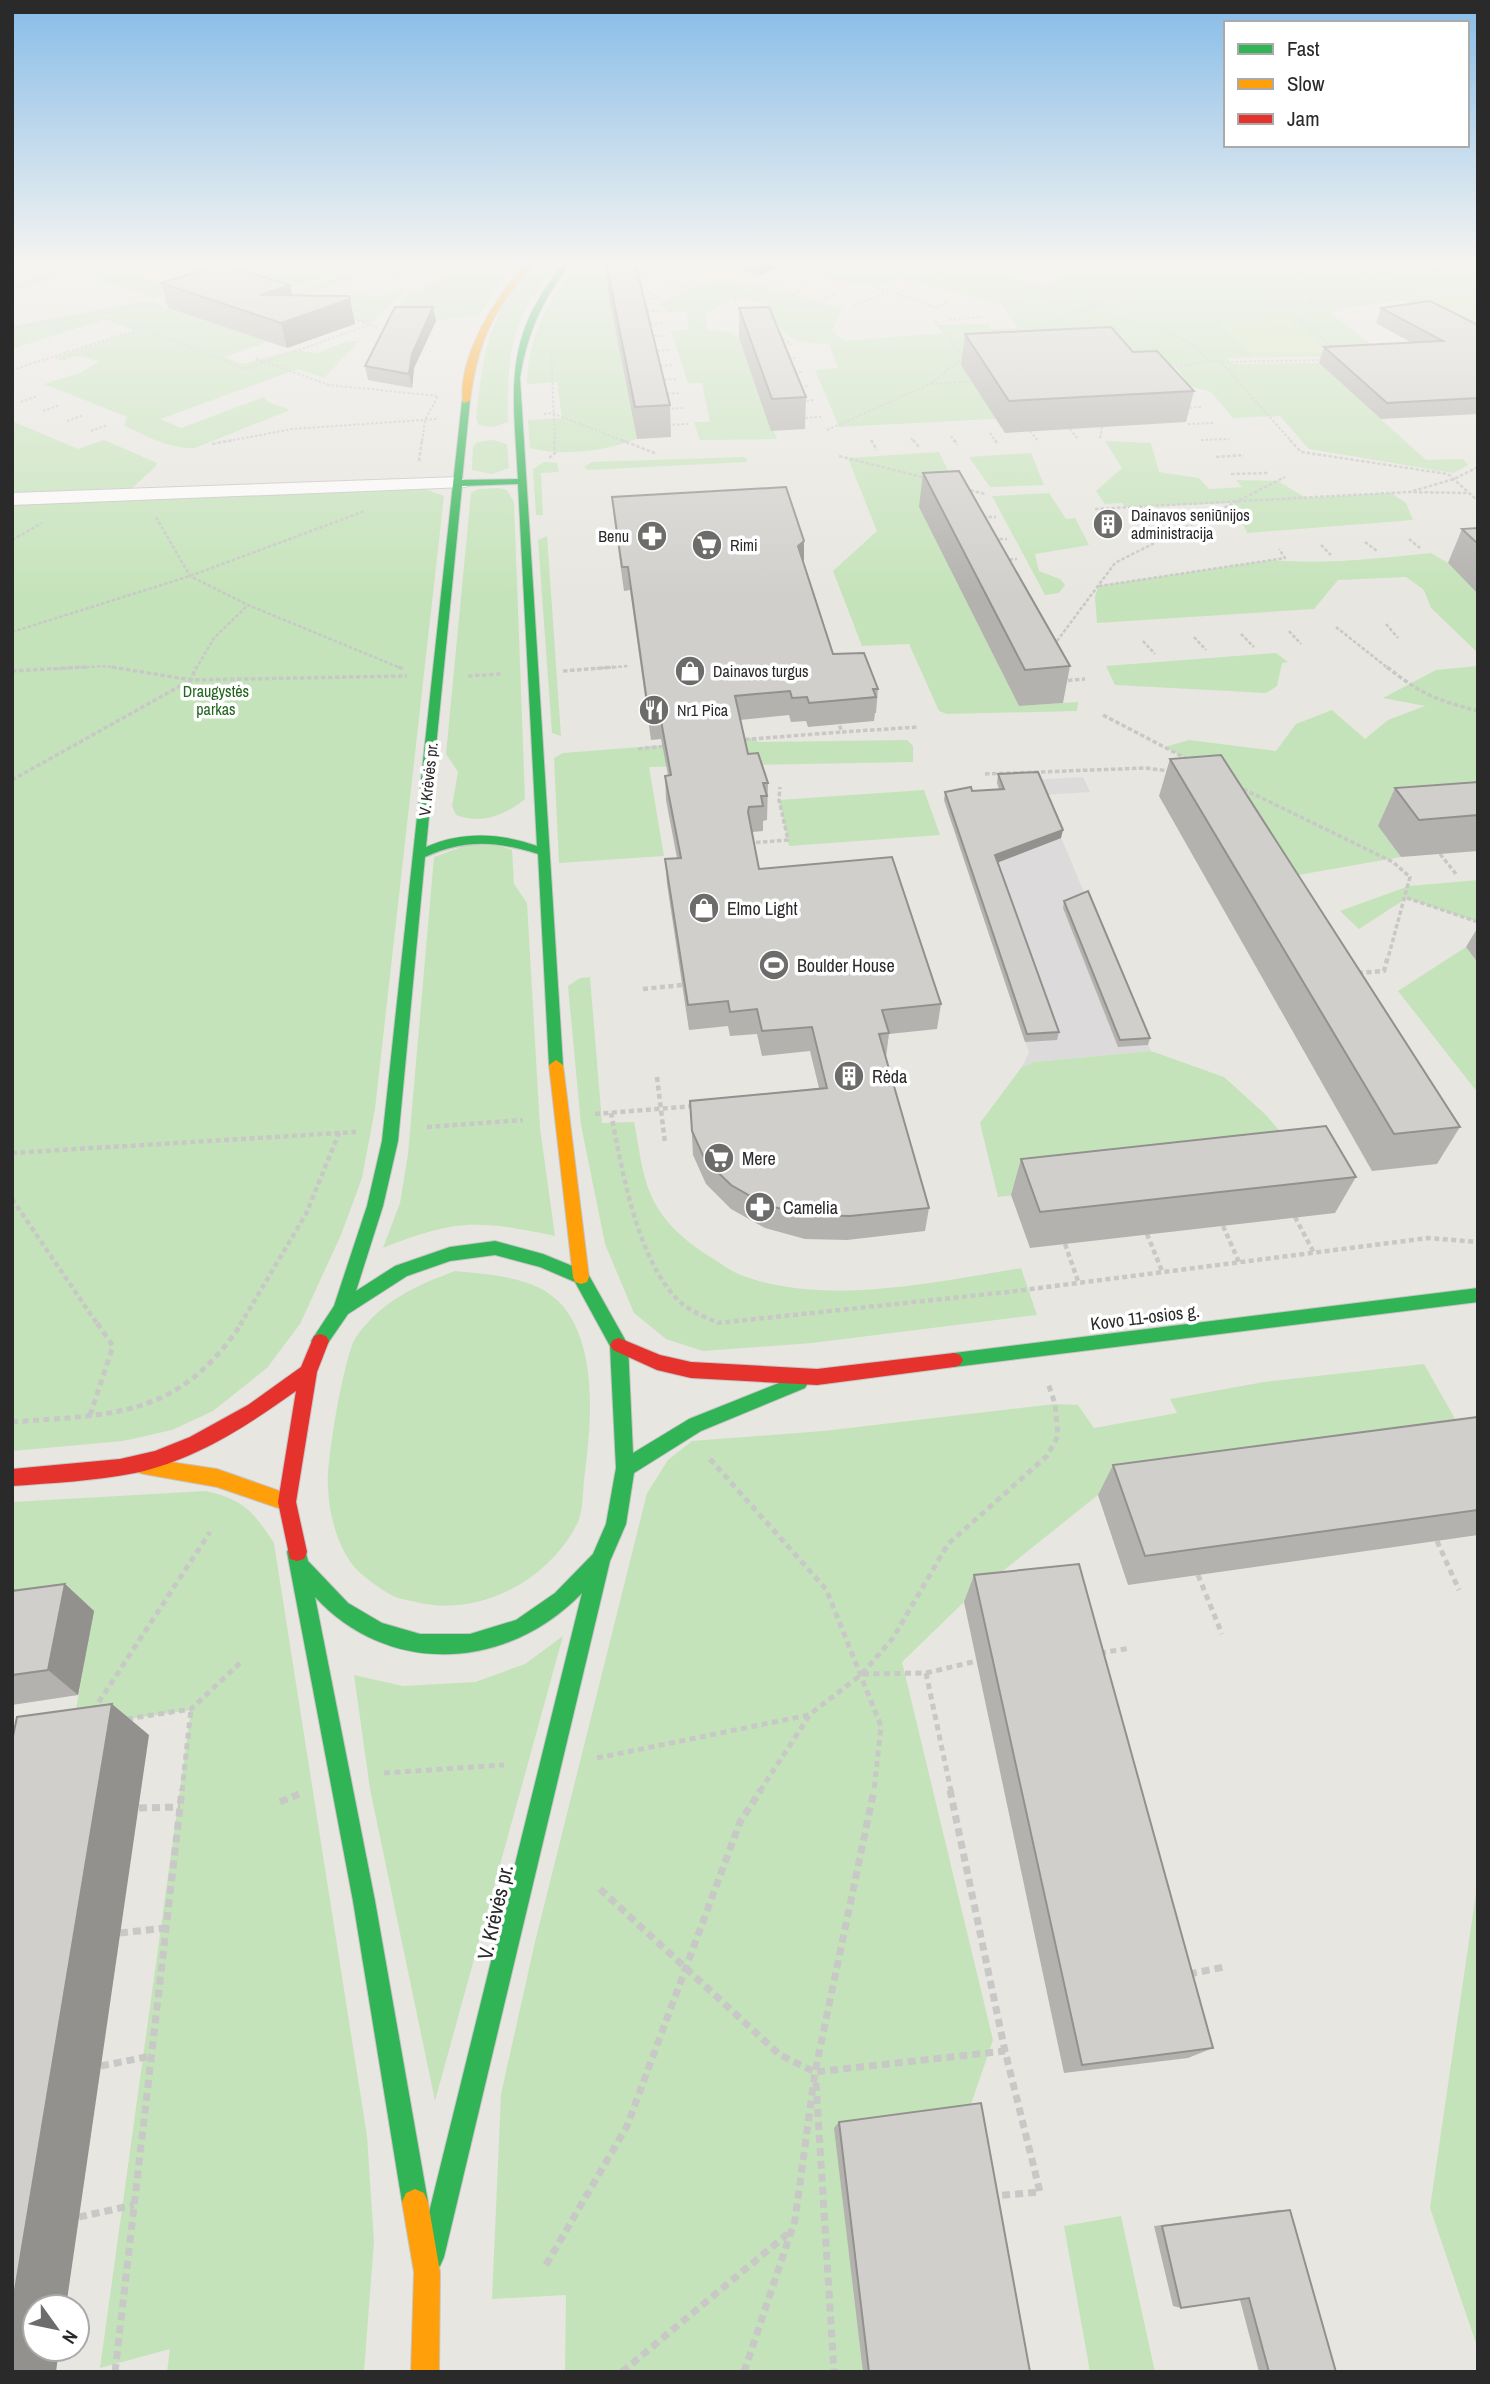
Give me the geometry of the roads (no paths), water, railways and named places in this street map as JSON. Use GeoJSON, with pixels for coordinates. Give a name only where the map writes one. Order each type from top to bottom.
{"type":"FeatureCollection","features":[{"type":"Feature","properties":{"kind":"main road","name":"V. Krėvės pr."},"geometry":{"type":"LineString","coordinates":[[342,1309],[375,1206],[391,1129],[419,855],[430,809],[459,483],[470,435],[470,373]]}},
{"type":"Feature","properties":{"kind":"main road"},"geometry":{"type":"LineString","coordinates":[[300,1566],[341,1610],[378,1632],[421,1644],[470,1644],[521,1628],[562,1600],[600,1562],[616,1524],[625,1468],[619,1345],[581,1278],[561,1118],[541,851],[522,481],[512,433],[517,373]]}},
{"type":"Feature","properties":{"kind":"main road"},"geometry":{"type":"LineString","coordinates":[[459,483],[522,481]]}},
{"type":"Feature","properties":{"kind":"main road"},"geometry":{"type":"LineString","coordinates":[[521,812],[538,797]]}},
{"type":"Feature","properties":{"kind":"main road"},"geometry":{"type":"LineString","coordinates":[[464,824],[495,822]]}},
{"type":"Feature","properties":{"kind":"main road"},"geometry":{"type":"LineString","coordinates":[[419,855],[444,841],[484,835],[509,838],[541,851]]}},
{"type":"Feature","properties":{"kind":"main road"},"geometry":{"type":"LineString","coordinates":[[12,1478],[132,1465],[190,1471],[235,1481],[287,1502],[308,1372],[321,1338],[342,1309],[401,1271],[450,1254],[495,1248],[543,1261],[581,1278]]}},
{"type":"Feature","properties":{"kind":"main road","name":"Kovo 11-osios g."},"geometry":{"type":"LineString","coordinates":[[619,1345],[657,1362],[691,1370],[817,1377],[1478,1295]]}},
{"type":"Feature","properties":{"kind":"main road"},"geometry":{"type":"LineString","coordinates":[[132,1465],[228,1428],[265,1406],[308,1372]]}},
{"type":"Feature","properties":{"kind":"main road","name":"Kovo 11-osios g."},"geometry":{"type":"LineString","coordinates":[[625,1468],[695,1425],[817,1377]]}},
{"type":"Feature","properties":{"kind":"main road","name":"V. Krėvės pr."},"geometry":{"type":"LineString","coordinates":[[287,1502],[341,1776],[428,2272],[425,2372]]}},
{"type":"Feature","properties":{"kind":"main road","name":"V. Krėvės pr."},"geometry":{"type":"LineString","coordinates":[[428,2272],[600,1562]]}},
{"type":"Feature","properties":{"kind":"street"},"geometry":{"type":"LineString","coordinates":[[12,499],[459,483]]}},
{"type":"Feature","properties":{"kind":"place","name":"Dainavos seniūnijos administracija"},"geometry":{"type":"Point","coordinates":[1108,524]}},
{"type":"Feature","properties":{"kind":"place","name":"Benu"},"geometry":{"type":"Point","coordinates":[652,536]}},
{"type":"Feature","properties":{"kind":"place","name":"Rimi"},"geometry":{"type":"Point","coordinates":[707,545]}},
{"type":"Feature","properties":{"kind":"place","name":"Dainavos turgus"},"geometry":{"type":"Point","coordinates":[690,671]}},
{"type":"Feature","properties":{"kind":"place","name":"Nr1 Pica"},"geometry":{"type":"Point","coordinates":[654,710]}},
{"type":"Feature","properties":{"kind":"place","name":"Elmo Light"},"geometry":{"type":"Point","coordinates":[704,908]}},
{"type":"Feature","properties":{"kind":"place","name":"Boulder House"},"geometry":{"type":"Point","coordinates":[774,965]}},
{"type":"Feature","properties":{"kind":"place","name":"Rėda"},"geometry":{"type":"Point","coordinates":[849,1076]}},
{"type":"Feature","properties":{"kind":"place","name":"Mere"},"geometry":{"type":"Point","coordinates":[719,1158]}},
{"type":"Feature","properties":{"kind":"place","name":"Camelia"},"geometry":{"type":"Point","coordinates":[760,1207]}},
{"type":"Feature","properties":{"kind":"park label","name":"Draugystės parkas"},"geometry":{"type":"Point","coordinates":[216,700]}}]}
